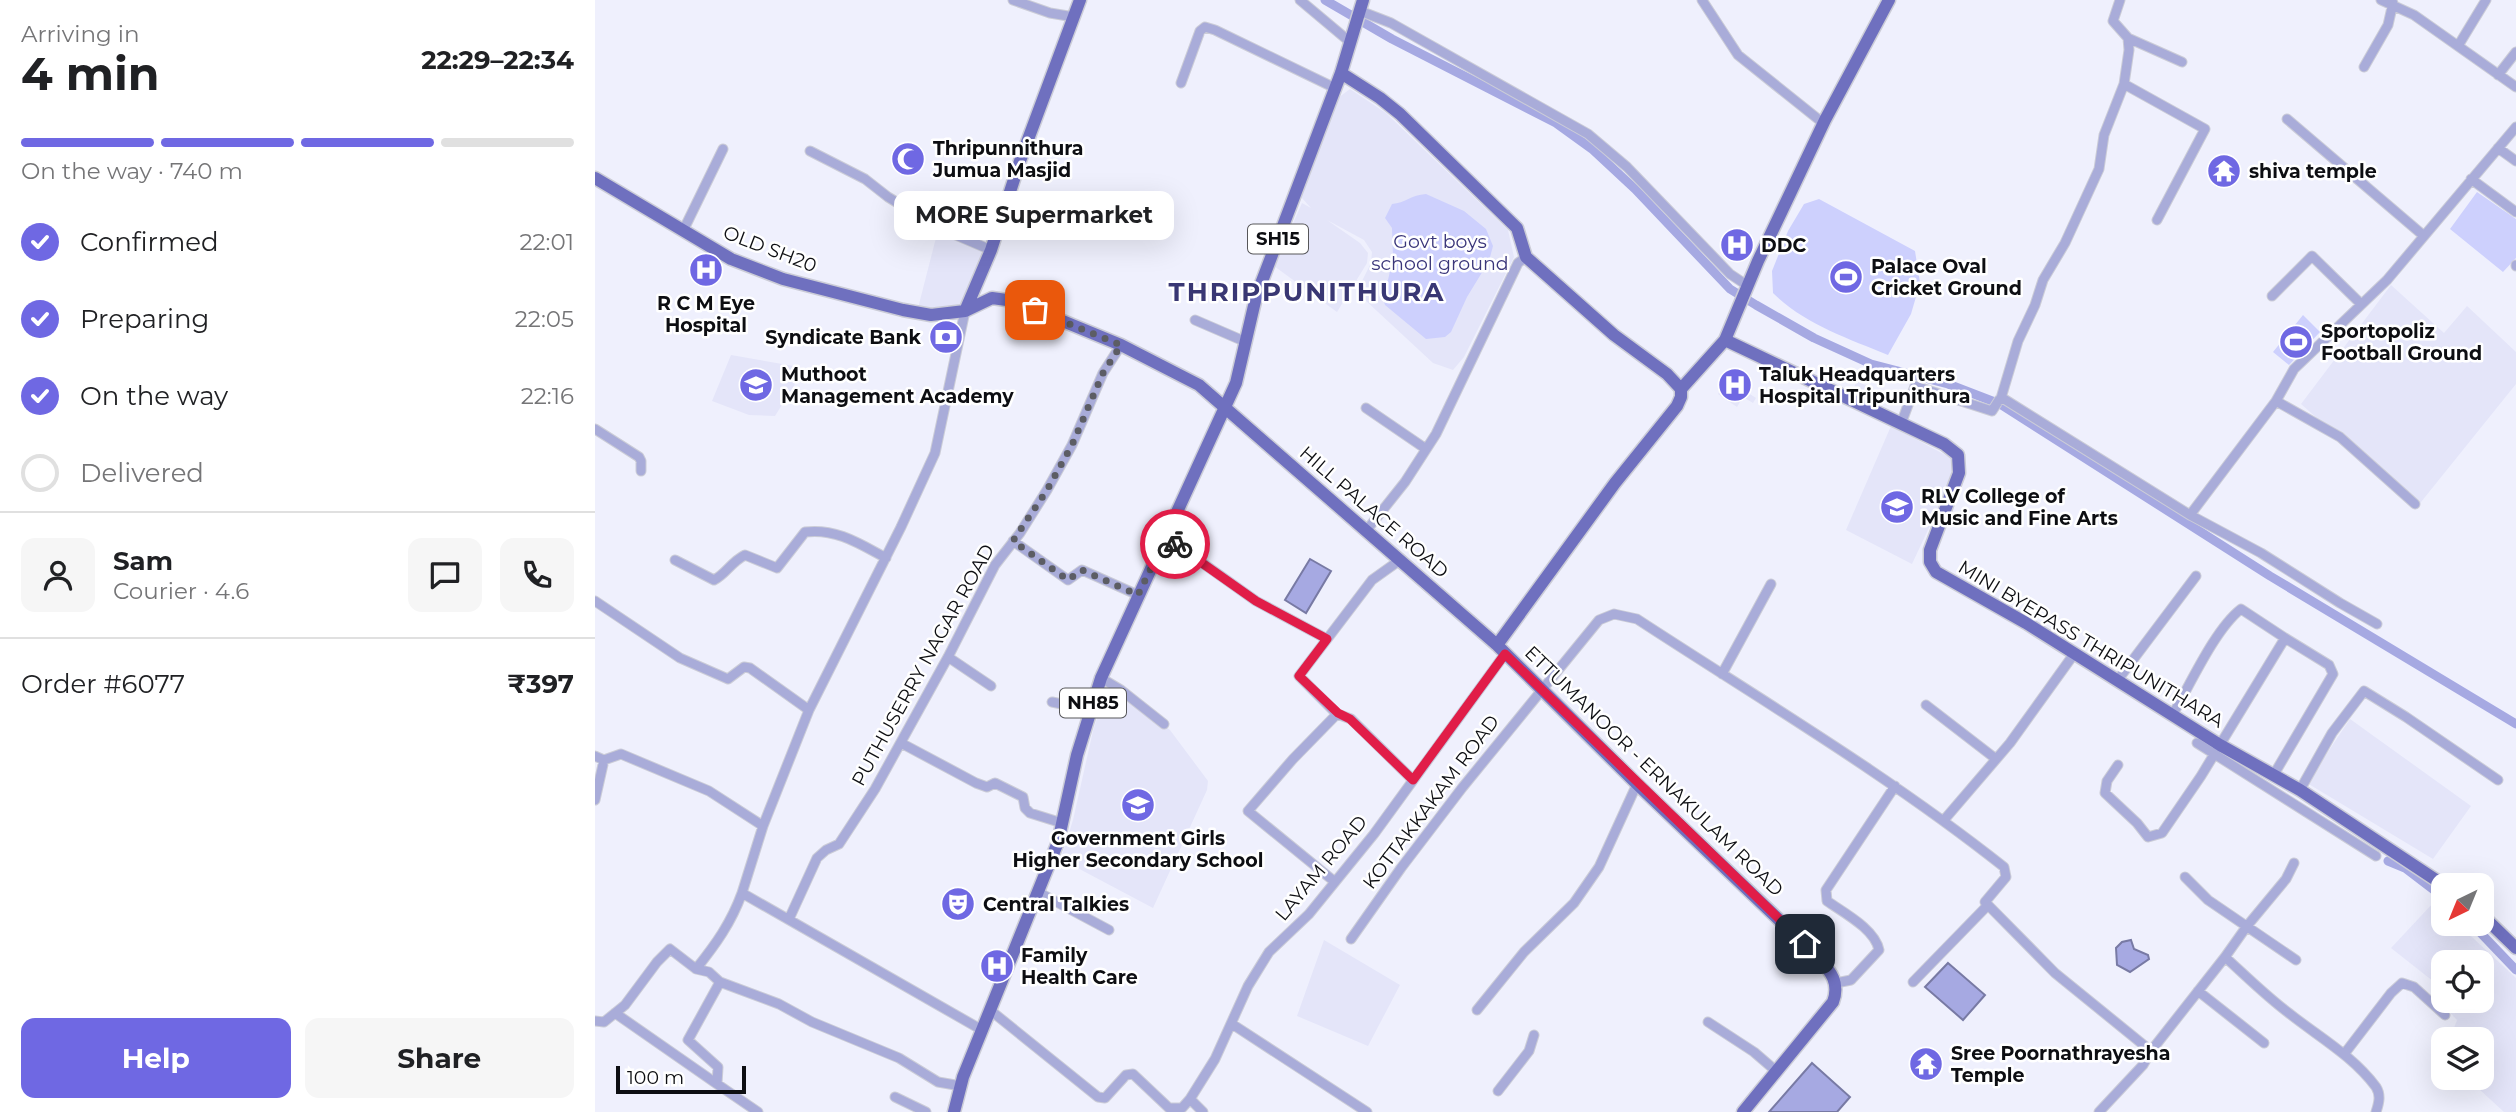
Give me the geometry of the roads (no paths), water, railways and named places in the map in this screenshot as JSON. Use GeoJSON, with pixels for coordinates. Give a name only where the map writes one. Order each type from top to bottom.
{"type":"FeatureCollection","features":[{"type":"Feature","properties":{"kind":"main road"},"geometry":{"type":"LineString","coordinates":[[965,311],[991,250],[1020,161],[1080,0]]}},
{"type":"Feature","properties":{"kind":"main road"},"geometry":{"type":"LineString","coordinates":[[1341,73],[1400,114],[1517,228],[1527,257],[1614,335],[1667,374],[1681,389],[1725,340],[1823,124],[1889,0]]}},
{"type":"Feature","properties":{"kind":"main road","name":"SH15"},"geometry":{"type":"LineString","coordinates":[[1226,408],[1236,383],[1256,298],[1341,73],[1361,6]]}},
{"type":"Feature","properties":{"kind":"main road","name":"OLD SH20"},"geometry":{"type":"LineString","coordinates":[[595,178],[731,258],[783,279],[931,315],[965,311]]}},
{"type":"Feature","properties":{"kind":"main road"},"geometry":{"type":"LineString","coordinates":[[965,311],[992,298],[1014,301],[1121,345],[1199,385],[1226,408]]}},
{"type":"Feature","properties":{"kind":"main road","name":"MINI BYEPASS THRIPUNITHARA"},"geometry":{"type":"LineString","coordinates":[[1725,340],[1944,444],[1958,455],[1959,472],[1930,550],[1932,568],[1943,577],[2027,623],[2173,714],[2217,750],[2276,782],[2300,790],[2431,877]]}},
{"type":"Feature","properties":{"kind":"main road","name":"ETTUMANOOR - ERNAKULAM ROAD"},"geometry":{"type":"LineString","coordinates":[[1681,389],[1677,407],[1610,490],[1501,649],[1819,958],[1836,984]]}},
{"type":"Feature","properties":{"kind":"main road","name":"HILL PALACE ROAD"},"geometry":{"type":"LineString","coordinates":[[1226,408],[1501,649]]}},
{"type":"Feature","properties":{"kind":"main road","name":"NH85"},"geometry":{"type":"LineString","coordinates":[[954,1112],[982,1030],[1058,842],[1077,755],[1101,678],[1226,408]]}},
{"type":"Feature","properties":{"kind":"main road"},"geometry":{"type":"LineString","coordinates":[[2494,927],[2516,948]]}},
{"type":"Feature","properties":{"kind":"main road"},"geometry":{"type":"LineString","coordinates":[[1747,1110],[1833,1002],[1836,984]]}},
{"type":"Feature","properties":{"kind":"street"},"geometry":{"type":"LineString","coordinates":[[1013,0],[1050,13],[1074,17]]}},
{"type":"Feature","properties":{"kind":"street"},"geometry":{"type":"LineString","coordinates":[[1300,0],[1352,36]]}},
{"type":"Feature","properties":{"kind":"street"},"geometry":{"type":"LineString","coordinates":[[1703,0],[1738,55],[1823,124]]}},
{"type":"Feature","properties":{"kind":"street"},"geometry":{"type":"LineString","coordinates":[[2120,0],[2113,21],[2128,38],[2182,62]]}},
{"type":"Feature","properties":{"kind":"street"},"geometry":{"type":"LineString","coordinates":[[2381,0],[2414,15],[2516,87]]}},
{"type":"Feature","properties":{"kind":"street"},"geometry":{"type":"LineString","coordinates":[[2458,46],[2486,0]]}},
{"type":"Feature","properties":{"kind":"street"},"geometry":{"type":"LineString","coordinates":[[2364,67],[2388,25],[2393,4]]}},
{"type":"Feature","properties":{"kind":"street"},"geometry":{"type":"LineString","coordinates":[[1361,6],[1588,134],[1627,167],[1730,274],[1747,287]]}},
{"type":"Feature","properties":{"kind":"street"},"geometry":{"type":"LineString","coordinates":[[1181,83],[1200,31],[1205,27],[1335,88]]}},
{"type":"Feature","properties":{"kind":"street"},"geometry":{"type":"LineString","coordinates":[[1901,424],[1915,386],[1992,411],[1998,401],[2018,341],[2043,280],[2094,183],[2109,120],[2124,84],[2128,38]]}},
{"type":"Feature","properties":{"kind":"street"},"geometry":{"type":"LineString","coordinates":[[2498,75],[2516,52]]}},
{"type":"Feature","properties":{"kind":"street"},"geometry":{"type":"LineString","coordinates":[[2124,84],[2205,129],[2157,220]]}},
{"type":"Feature","properties":{"kind":"street"},"geometry":{"type":"LineString","coordinates":[[2287,119],[2424,236]]}},
{"type":"Feature","properties":{"kind":"street"},"geometry":{"type":"LineString","coordinates":[[2190,515],[2276,401],[2294,369],[2387,280],[2516,128]]}},
{"type":"Feature","properties":{"kind":"street"},"geometry":{"type":"LineString","coordinates":[[2498,148],[2516,161]]}},
{"type":"Feature","properties":{"kind":"street"},"geometry":{"type":"LineString","coordinates":[[683,231],[723,149]]}},
{"type":"Feature","properties":{"kind":"street"},"geometry":{"type":"LineString","coordinates":[[810,151],[865,180],[937,227],[991,250]]}},
{"type":"Feature","properties":{"kind":"street"},"geometry":{"type":"LineString","coordinates":[[2471,179],[2516,212]]}},
{"type":"Feature","properties":{"kind":"street"},"geometry":{"type":"LineString","coordinates":[[1366,531],[1405,482],[1426,449],[1518,263],[1527,257]]}},
{"type":"Feature","properties":{"kind":"street"},"geometry":{"type":"LineString","coordinates":[[2272,296],[2312,257],[2361,304]]}},
{"type":"Feature","properties":{"kind":"street"},"geometry":{"type":"LineString","coordinates":[[696,969],[732,918],[763,826],[809,710],[935,453],[965,311]]}},
{"type":"Feature","properties":{"kind":"street"},"geometry":{"type":"LineString","coordinates":[[1195,320],[1246,342]]}},
{"type":"Feature","properties":{"kind":"street","name":"PUTHUSERRY NAGAR ROAD"},"geometry":{"type":"LineString","coordinates":[[789,919],[817,858],[839,844],[875,789],[995,565],[1047,490],[1072,445],[1103,373],[1121,345]]}},
{"type":"Feature","properties":{"kind":"street"},"geometry":{"type":"LineString","coordinates":[[1998,401],[2190,515],[2261,553],[2377,624]]}},
{"type":"Feature","properties":{"kind":"street"},"geometry":{"type":"LineString","coordinates":[[2276,401],[2340,437],[2415,504]]}},
{"type":"Feature","properties":{"kind":"street"},"geometry":{"type":"LineString","coordinates":[[1366,408],[1426,449]]}},
{"type":"Feature","properties":{"kind":"street"},"geometry":{"type":"LineString","coordinates":[[595,429],[639,457],[641,471]]}},
{"type":"Feature","properties":{"kind":"street"},"geometry":{"type":"LineString","coordinates":[[675,560],[714,580],[734,560],[745,555],[778,568],[805,531],[813,530],[844,536],[885,558]]}},
{"type":"Feature","properties":{"kind":"street"},"geometry":{"type":"LineString","coordinates":[[1166,537],[1256,601],[1327,639]]}},
{"type":"Feature","properties":{"kind":"street"},"geometry":{"type":"LineString","coordinates":[[1013,541],[1068,580],[1082,570],[1138,595]]}},
{"type":"Feature","properties":{"kind":"street"},"geometry":{"type":"LineString","coordinates":[[1400,560],[1372,580],[1299,676],[1338,713],[1350,719],[1413,780]]}},
{"type":"Feature","properties":{"kind":"street"},"geometry":{"type":"LineString","coordinates":[[2117,681],[2196,576]]}},
{"type":"Feature","properties":{"kind":"street"},"geometry":{"type":"LineString","coordinates":[[1722,674],[1771,584]]}},
{"type":"Feature","properties":{"kind":"street"},"geometry":{"type":"LineString","coordinates":[[595,601],[680,658],[728,680],[744,667],[750,668],[809,710]]}},
{"type":"Feature","properties":{"kind":"street"},"geometry":{"type":"LineString","coordinates":[[2173,714],[2214,643],[2234,615],[2241,610],[2329,665],[2333,674],[2276,782],[2376,856]]}},
{"type":"Feature","properties":{"kind":"street","name":"KOTTAKKAKAM ROAD"},"geometry":{"type":"LineString","coordinates":[[1351,939],[1401,868],[1541,688],[1599,620],[1613,614],[1637,619],[1895,786],[2004,867],[2006,877],[1985,902],[1988,905],[1913,982]]}},
{"type":"Feature","properties":{"kind":"street"},"geometry":{"type":"LineString","coordinates":[[2118,765],[2107,781],[2105,793],[2115,806],[2137,823],[2148,836],[2162,833],[2171,824],[2285,638]]}},
{"type":"Feature","properties":{"kind":"street","name":"LAYAM ROAD"},"geometry":{"type":"LineString","coordinates":[[1190,1099],[1215,1059],[1248,986],[1269,952],[1309,914],[1335,882],[1413,780],[1501,649]]}},
{"type":"Feature","properties":{"kind":"street"},"geometry":{"type":"LineString","coordinates":[[1944,820],[2010,743],[2074,654]]}},
{"type":"Feature","properties":{"kind":"street"},"geometry":{"type":"LineString","coordinates":[[948,657],[992,686]]}},
{"type":"Feature","properties":{"kind":"street"},"geometry":{"type":"LineString","coordinates":[[1101,678],[1121,690],[1164,724]]}},
{"type":"Feature","properties":{"kind":"street"},"geometry":{"type":"LineString","coordinates":[[2300,790],[2332,733],[2364,691],[2498,780]]}},
{"type":"Feature","properties":{"kind":"street"},"geometry":{"type":"LineString","coordinates":[[1052,702],[1091,710]]}},
{"type":"Feature","properties":{"kind":"street"},"geometry":{"type":"LineString","coordinates":[[1926,705],[1996,759]]}},
{"type":"Feature","properties":{"kind":"street"},"geometry":{"type":"LineString","coordinates":[[1335,882],[1248,811],[1338,713]]}},
{"type":"Feature","properties":{"kind":"street"},"geometry":{"type":"LineString","coordinates":[[901,743],[976,783],[987,787],[995,783],[1011,789],[1023,797],[1025,808],[1030,813],[1062,823]]}},
{"type":"Feature","properties":{"kind":"street"},"geometry":{"type":"LineString","coordinates":[[2197,743],[2217,750]]}},
{"type":"Feature","properties":{"kind":"street"},"geometry":{"type":"LineString","coordinates":[[595,800],[599,758],[621,754],[709,791],[763,826]]}},
{"type":"Feature","properties":{"kind":"street"},"geometry":{"type":"LineString","coordinates":[[1477,1010],[1524,952],[1574,903],[1599,867],[1637,784]]}},
{"type":"Feature","properties":{"kind":"street"},"geometry":{"type":"LineString","coordinates":[[1836,984],[1851,979],[1879,950],[1879,946],[1868,932],[1827,901],[1826,890],[1895,786]]}},
{"type":"Feature","properties":{"kind":"street"},"geometry":{"type":"LineString","coordinates":[[2099,1112],[2144,1065],[2151,1051],[2286,879],[2294,863]]}},
{"type":"Feature","properties":{"kind":"street"},"geometry":{"type":"LineString","coordinates":[[2185,877],[2208,900],[2296,960]]}},
{"type":"Feature","properties":{"kind":"street"},"geometry":{"type":"LineString","coordinates":[[1038,892],[1109,930]]}},
{"type":"Feature","properties":{"kind":"street"},"geometry":{"type":"LineString","coordinates":[[741,893],[982,1030]]}},
{"type":"Feature","properties":{"kind":"street"},"geometry":{"type":"LineString","coordinates":[[1988,905],[2055,974],[2151,1051]]}},
{"type":"Feature","properties":{"kind":"street"},"geometry":{"type":"LineString","coordinates":[[595,1021],[604,1023],[625,1005],[657,961],[670,949],[696,969],[709,972],[720,982],[779,1004],[812,1022],[899,1058],[938,1082],[961,1086]]}},
{"type":"Feature","properties":{"kind":"street"},"geometry":{"type":"LineString","coordinates":[[2225,957],[2265,995],[2322,1040],[2345,1053],[2377,1088],[2380,1099],[2376,1112]]}},
{"type":"Feature","properties":{"kind":"street"},"geometry":{"type":"LineString","coordinates":[[717,1084],[718,1067],[688,1040],[720,982]]}},
{"type":"Feature","properties":{"kind":"street"},"geometry":{"type":"LineString","coordinates":[[2345,1053],[2391,993],[2402,983],[2414,987],[2445,1015]]}},
{"type":"Feature","properties":{"kind":"street"},"geometry":{"type":"LineString","coordinates":[[2198,991],[2264,1043]]}},
{"type":"Feature","properties":{"kind":"street"},"geometry":{"type":"LineString","coordinates":[[990,1010],[1098,1097],[1105,1098],[1126,1075],[1133,1074],[1169,1108],[1182,1108],[1190,1099],[1203,1112]]}},
{"type":"Feature","properties":{"kind":"street"},"geometry":{"type":"LineString","coordinates":[[615,1013],[758,1112]]}},
{"type":"Feature","properties":{"kind":"street"},"geometry":{"type":"LineString","coordinates":[[1708,1022],[1754,1052],[1776,1071]]}},
{"type":"Feature","properties":{"kind":"street"},"geometry":{"type":"LineString","coordinates":[[1232,1024],[1367,1112]]}},
{"type":"Feature","properties":{"kind":"street"},"geometry":{"type":"LineString","coordinates":[[1498,1091],[1529,1051],[1534,1035]]}},
{"type":"Feature","properties":{"kind":"street"},"geometry":{"type":"LineString","coordinates":[[895,1097],[926,1112]]}},
{"type":"Feature","properties":{"kind":"waterway"},"geometry":{"type":"LineString","coordinates":[[1325,0],[1392,39],[1556,123],[1592,149],[1635,189],[1730,289],[1756,305],[1814,338],[1871,364],[1948,384],[2000,404],[2270,576],[2516,724]]}},
{"type":"Feature","properties":{"kind":"waterway"},"geometry":{"type":"LineString","coordinates":[[2388,861],[2405,868],[2431,888]]}},
{"type":"Feature","properties":{"kind":"waterway"},"geometry":{"type":"LineString","coordinates":[[2483,936],[2516,970]]}},
{"type":"Feature","properties":{"kind":"place","name":"Thripunnithura Jumua Masjid"},"geometry":{"type":"Point","coordinates":[908,159]}},
{"type":"Feature","properties":{"kind":"place","name":"shiva temple"},"geometry":{"type":"Point","coordinates":[2224,171]}},
{"type":"Feature","properties":{"kind":"place","name":"DDC"},"geometry":{"type":"Point","coordinates":[1737,245]}},
{"type":"Feature","properties":{"kind":"place","name":"R C M Eye Hospital"},"geometry":{"type":"Point","coordinates":[706,270]}},
{"type":"Feature","properties":{"kind":"place","name":"Palace Oval Cricket Ground"},"geometry":{"type":"Point","coordinates":[1846,277]}},
{"type":"Feature","properties":{"kind":"place","name":"MORE Supermarket"},"geometry":{"type":"Point","coordinates":[1035,310]}},
{"type":"Feature","properties":{"kind":"place","name":"Syndicate Bank"},"geometry":{"type":"Point","coordinates":[946,337]}},
{"type":"Feature","properties":{"kind":"place","name":"Sportopoliz Football Ground"},"geometry":{"type":"Point","coordinates":[2296,342]}},
{"type":"Feature","properties":{"kind":"place","name":"Muthoot Management Academy"},"geometry":{"type":"Point","coordinates":[756,385]}},
{"type":"Feature","properties":{"kind":"place","name":"Taluk Headquarters Hospital Tripunithura"},"geometry":{"type":"Point","coordinates":[1735,385]}},
{"type":"Feature","properties":{"kind":"place","name":"RLV College of Music and Fine Arts"},"geometry":{"type":"Point","coordinates":[1897,507]}},
{"type":"Feature","properties":{"kind":"place","name":"Government Girls Higher Secondary School"},"geometry":{"type":"Point","coordinates":[1138,805]}},
{"type":"Feature","properties":{"kind":"place","name":"Central Talkies"},"geometry":{"type":"Point","coordinates":[958,904]}},
{"type":"Feature","properties":{"kind":"place","name":"Family Health Care"},"geometry":{"type":"Point","coordinates":[997,966]}},
{"type":"Feature","properties":{"kind":"place","name":"Sree Poornathrayesha Temple"},"geometry":{"type":"Point","coordinates":[1926,1064]}},
{"type":"Feature","properties":{"kind":"district","name":"THRIPPUNITHURA"},"geometry":{"type":"Point","coordinates":[1307,292]}},
{"type":"Feature","properties":{"kind":"park label","name":"Govt boys school ground"},"geometry":{"type":"Point","coordinates":[1440,252]}}]}
